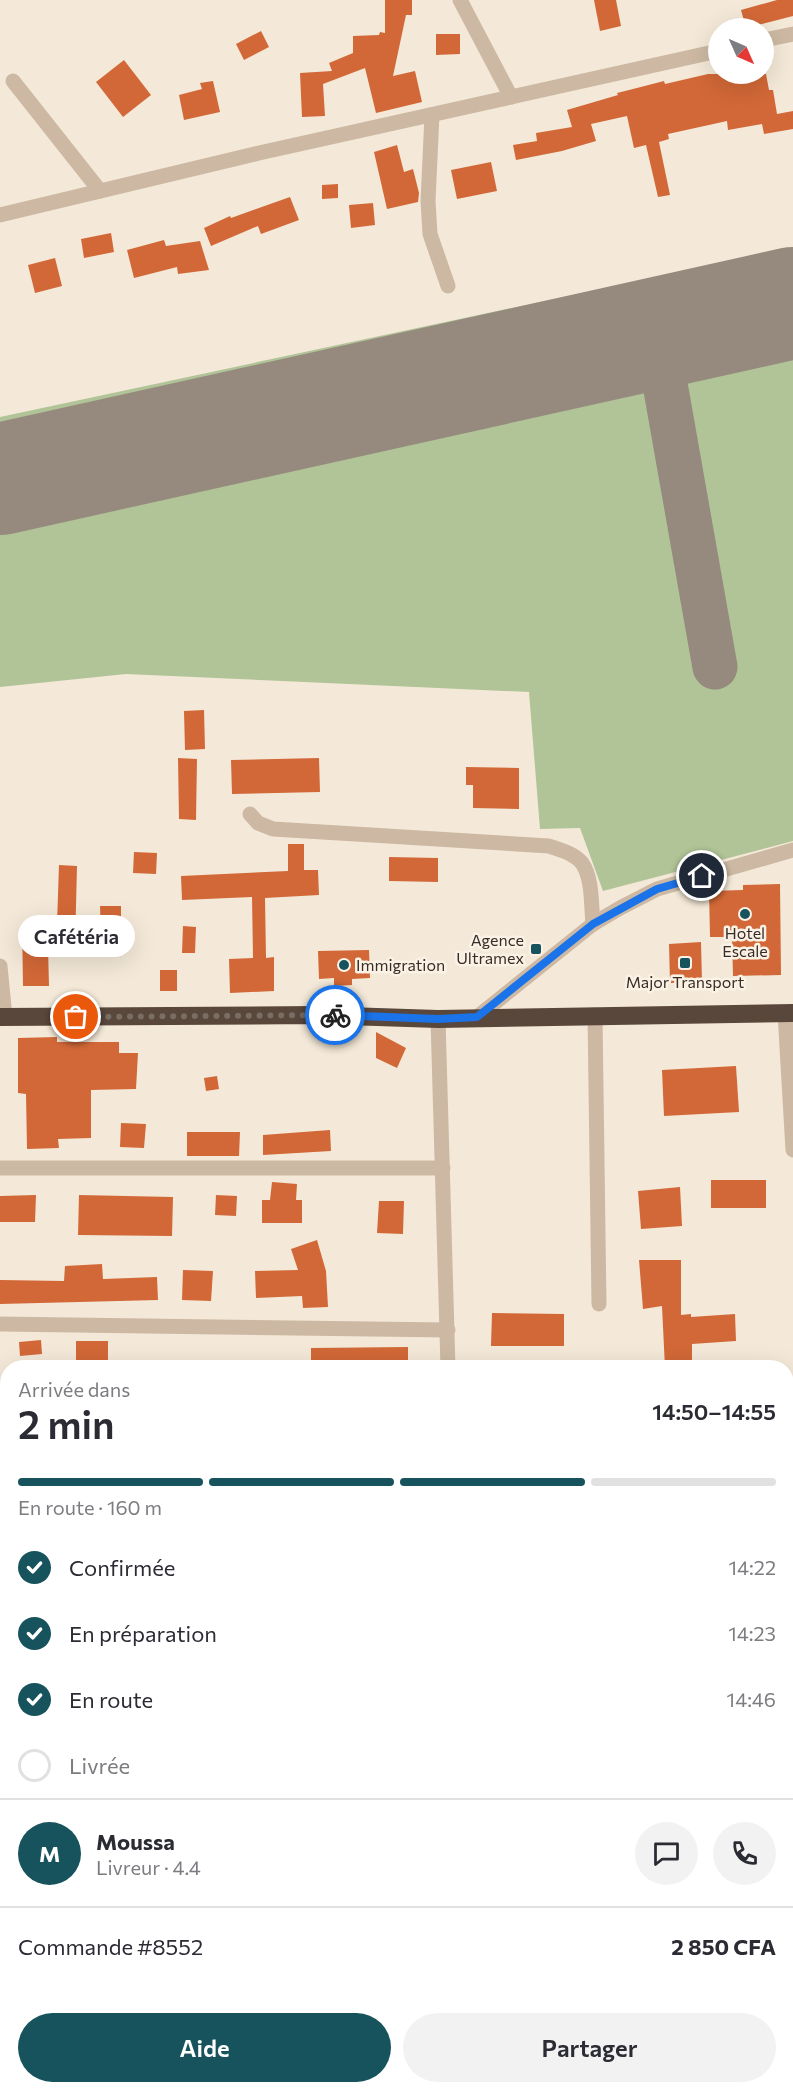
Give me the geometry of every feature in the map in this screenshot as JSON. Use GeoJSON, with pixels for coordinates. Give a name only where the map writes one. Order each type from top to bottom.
{"type":"FeatureCollection","features":[{"type":"Feature","properties":{"kind":"highway"},"geometry":{"type":"LineString","coordinates":[[2,1017],[316,1015],[438,1019],[789,1013]]}},
{"type":"Feature","properties":{"kind":"street"},"geometry":{"type":"LineString","coordinates":[[459,0],[511,97]]}},
{"type":"Feature","properties":{"kind":"street"},"geometry":{"type":"LineString","coordinates":[[774,38],[793,34]]}},
{"type":"Feature","properties":{"kind":"street"},"geometry":{"type":"LineString","coordinates":[[0,215],[708,53]]}},
{"type":"Feature","properties":{"kind":"street"},"geometry":{"type":"LineString","coordinates":[[14,81],[100,191]]}},
{"type":"Feature","properties":{"kind":"street"},"geometry":{"type":"LineString","coordinates":[[432,115],[428,201],[430,234],[448,286]]}},
{"type":"Feature","properties":{"kind":"street"},"geometry":{"type":"LineString","coordinates":[[250,814],[258,823],[273,829],[549,846],[570,854],[582,863],[588,880],[593,924]]}},
{"type":"Feature","properties":{"kind":"street"},"geometry":{"type":"LineString","coordinates":[[477,1017],[593,924],[657,889],[793,850]]}},
{"type":"Feature","properties":{"kind":"street"},"geometry":{"type":"LineString","coordinates":[[0,966],[2,1017]]}},
{"type":"Feature","properties":{"kind":"street"},"geometry":{"type":"LineString","coordinates":[[789,1013],[793,1150]]}},
{"type":"Feature","properties":{"kind":"street"},"geometry":{"type":"LineString","coordinates":[[595,1015],[599,1304]]}},
{"type":"Feature","properties":{"kind":"street"},"geometry":{"type":"LineString","coordinates":[[438,1019],[448,1360]]}},
{"type":"Feature","properties":{"kind":"street"},"geometry":{"type":"LineString","coordinates":[[0,1168],[443,1168]]}},
{"type":"Feature","properties":{"kind":"street"},"geometry":{"type":"LineString","coordinates":[[0,1324],[448,1330]]}},
{"type":"Feature","properties":{"kind":"green space"},"geometry":{"type":"Polygon","coordinates":[[[793,248],[793,841],[603,891],[580,828],[540,829],[529,692],[126,674],[0,687],[0,417],[793,248]]]}},
{"type":"Feature","properties":{"kind":"building"},"geometry":{"type":"Polygon","coordinates":[[[385,0],[412,0],[412,15],[406,15],[393,76],[415,71],[422,102],[376,113],[365,68],[323,84],[325,116],[302,117],[300,73],[332,71],[329,63],[353,53],[353,36],[385,33],[385,0]]]}},
{"type":"Feature","properties":{"kind":"building"},"geometry":{"type":"Polygon","coordinates":[[[594,0],[616,0],[621,26],[600,31],[594,0]]]}},
{"type":"Feature","properties":{"kind":"building"},"geometry":{"type":"Polygon","coordinates":[[[777,0],[793,0],[793,16],[774,21],[774,18],[743,18],[741,10],[777,0]]]}},
{"type":"Feature","properties":{"kind":"building"},"geometry":{"type":"Polygon","coordinates":[[[261,31],[269,47],[244,60],[236,44],[261,31]]]}},
{"type":"Feature","properties":{"kind":"building"},"geometry":{"type":"Polygon","coordinates":[[[436,34],[460,34],[460,54],[436,55],[436,34]]]}},
{"type":"Feature","properties":{"kind":"building"},"geometry":{"type":"Polygon","coordinates":[[[124,60],[151,95],[123,117],[96,82],[124,60]]]}},
{"type":"Feature","properties":{"kind":"building"},"geometry":{"type":"Polygon","coordinates":[[[708,74],[708,84],[768,84],[769,90],[773,90],[777,114],[793,111],[793,129],[764,134],[762,124],[728,130],[727,121],[668,134],[669,139],[659,142],[670,195],[658,197],[646,145],[634,148],[627,116],[591,124],[596,141],[562,151],[516,160],[513,145],[537,141],[536,133],[572,127],[567,110],[618,95],[617,93],[664,81],[665,84],[708,74]]]}},
{"type":"Feature","properties":{"kind":"building"},"geometry":{"type":"Polygon","coordinates":[[[213,81],[220,112],[184,120],[179,95],[202,89],[200,83],[213,81]]]}},
{"type":"Feature","properties":{"kind":"building"},"geometry":{"type":"Polygon","coordinates":[[[397,145],[404,172],[413,169],[419,193],[418,202],[387,209],[374,152],[397,145]]]}},
{"type":"Feature","properties":{"kind":"building"},"geometry":{"type":"Polygon","coordinates":[[[491,162],[497,191],[457,199],[451,170],[491,162]]]}},
{"type":"Feature","properties":{"kind":"building"},"geometry":{"type":"Polygon","coordinates":[[[338,184],[338,198],[322,199],[322,185],[338,184]]]}},
{"type":"Feature","properties":{"kind":"building"},"geometry":{"type":"Polygon","coordinates":[[[290,197],[299,220],[261,234],[258,226],[211,246],[204,228],[230,216],[231,218],[290,197]]]}},
{"type":"Feature","properties":{"kind":"building"},"geometry":{"type":"Polygon","coordinates":[[[373,203],[375,225],[351,228],[349,205],[373,203]]]}},
{"type":"Feature","properties":{"kind":"building"},"geometry":{"type":"Polygon","coordinates":[[[111,233],[114,252],[84,258],[81,239],[111,233]]]}},
{"type":"Feature","properties":{"kind":"building"},"geometry":{"type":"Polygon","coordinates":[[[164,240],[166,246],[200,241],[209,270],[178,274],[177,267],[134,278],[127,250],[164,240]]]}},
{"type":"Feature","properties":{"kind":"building"},"geometry":{"type":"Polygon","coordinates":[[[55,258],[62,286],[35,293],[28,265],[55,258]]]}},
{"type":"Feature","properties":{"kind":"building"},"geometry":{"type":"Polygon","coordinates":[[[204,710],[205,749],[185,750],[184,711],[204,710]]]}},
{"type":"Feature","properties":{"kind":"building"},"geometry":{"type":"Polygon","coordinates":[[[178,758],[197,759],[196,820],[179,819],[178,758]]]}},
{"type":"Feature","properties":{"kind":"building"},"geometry":{"type":"Polygon","coordinates":[[[319,758],[320,792],[232,794],[231,760],[319,758]]]}},
{"type":"Feature","properties":{"kind":"building"},"geometry":{"type":"Polygon","coordinates":[[[466,767],[519,768],[519,809],[473,808],[473,785],[466,785],[466,767]]]}},
{"type":"Feature","properties":{"kind":"building"},"geometry":{"type":"Polygon","coordinates":[[[288,844],[304,844],[304,870],[318,870],[319,895],[265,898],[266,958],[274,957],[274,991],[230,993],[229,959],[253,958],[252,897],[182,900],[181,876],[288,871],[288,844]]]}},
{"type":"Feature","properties":{"kind":"building"},"geometry":{"type":"Polygon","coordinates":[[[134,852],[157,853],[156,874],[133,873],[134,852]]]}},
{"type":"Feature","properties":{"kind":"building"},"geometry":{"type":"Polygon","coordinates":[[[389,857],[438,858],[438,882],[389,881],[389,857]]]}},
{"type":"Feature","properties":{"kind":"building"},"geometry":{"type":"Polygon","coordinates":[[[59,865],[77,866],[75,946],[48,946],[49,986],[23,986],[22,924],[57,924],[59,865]]]}},
{"type":"Feature","properties":{"kind":"building","name":"Hotel Escale"},"geometry":{"type":"Polygon","coordinates":[[[780,884],[781,975],[733,976],[732,937],[710,937],[709,891],[743,890],[743,885],[780,884]]]}},
{"type":"Feature","properties":{"kind":"building"},"geometry":{"type":"Polygon","coordinates":[[[100,906],[121,906],[121,937],[101,937],[100,906]]]}},
{"type":"Feature","properties":{"kind":"building"},"geometry":{"type":"Polygon","coordinates":[[[183,926],[196,927],[195,953],[182,953],[183,926]]]}},
{"type":"Feature","properties":{"kind":"building","name":"Major Transport"},"geometry":{"type":"Polygon","coordinates":[[[701,942],[702,982],[670,983],[669,944],[701,942]]]}},
{"type":"Feature","properties":{"kind":"building","name":"Immigration"},"geometry":{"type":"Polygon","coordinates":[[[369,950],[370,978],[352,979],[352,985],[334,986],[334,978],[319,979],[318,951],[369,950]]]}},
{"type":"Feature","properties":{"kind":"building"},"geometry":{"type":"Polygon","coordinates":[[[160,970],[177,970],[177,991],[160,991],[160,970]]]}},
{"type":"Feature","properties":{"kind":"building"},"geometry":{"type":"Polygon","coordinates":[[[376,1032],[406,1048],[397,1068],[376,1058],[376,1032]]]}},
{"type":"Feature","properties":{"kind":"building"},"geometry":{"type":"Polygon","coordinates":[[[57,1037],[57,1042],[119,1042],[119,1053],[138,1053],[136,1089],[91,1090],[91,1138],[58,1139],[59,1148],[27,1149],[26,1094],[18,1093],[18,1038],[57,1037]]]}},
{"type":"Feature","properties":{"kind":"building"},"geometry":{"type":"Polygon","coordinates":[[[736,1066],[739,1112],[664,1116],[662,1070],[736,1066]]]}},
{"type":"Feature","properties":{"kind":"building"},"geometry":{"type":"Polygon","coordinates":[[[217,1076],[219,1089],[206,1091],[204,1078],[217,1076]]]}},
{"type":"Feature","properties":{"kind":"building"},"geometry":{"type":"Polygon","coordinates":[[[121,1123],[146,1124],[144,1148],[120,1147],[121,1123]]]}},
{"type":"Feature","properties":{"kind":"building"},"geometry":{"type":"Polygon","coordinates":[[[330,1130],[331,1151],[263,1155],[263,1135],[330,1130]]]}},
{"type":"Feature","properties":{"kind":"building"},"geometry":{"type":"Polygon","coordinates":[[[187,1132],[240,1132],[239,1156],[187,1156],[187,1132]]]}},
{"type":"Feature","properties":{"kind":"building"},"geometry":{"type":"Polygon","coordinates":[[[711,1180],[766,1180],[766,1208],[711,1208],[711,1180]]]}},
{"type":"Feature","properties":{"kind":"building"},"geometry":{"type":"Polygon","coordinates":[[[272,1182],[297,1184],[296,1200],[302,1200],[302,1223],[262,1223],[262,1200],[270,1200],[272,1182]]]}},
{"type":"Feature","properties":{"kind":"building"},"geometry":{"type":"Polygon","coordinates":[[[680,1187],[682,1226],[641,1229],[638,1191],[680,1187]]]}},
{"type":"Feature","properties":{"kind":"building"},"geometry":{"type":"Polygon","coordinates":[[[36,1195],[35,1222],[0,1222],[0,1196],[36,1195]]]}},
{"type":"Feature","properties":{"kind":"building"},"geometry":{"type":"Polygon","coordinates":[[[79,1195],[173,1197],[172,1236],[78,1235],[79,1195]]]}},
{"type":"Feature","properties":{"kind":"building"},"geometry":{"type":"Polygon","coordinates":[[[216,1195],[237,1196],[236,1216],[215,1215],[216,1195]]]}},
{"type":"Feature","properties":{"kind":"building"},"geometry":{"type":"Polygon","coordinates":[[[379,1201],[404,1201],[403,1234],[377,1233],[379,1201]]]}},
{"type":"Feature","properties":{"kind":"building"},"geometry":{"type":"Polygon","coordinates":[[[317,1240],[326,1271],[328,1307],[303,1308],[302,1296],[256,1298],[255,1271],[298,1270],[291,1249],[317,1240]]]}},
{"type":"Feature","properties":{"kind":"building"},"geometry":{"type":"Polygon","coordinates":[[[639,1260],[681,1260],[681,1315],[691,1314],[691,1317],[735,1314],[736,1341],[692,1344],[692,1360],[665,1360],[662,1306],[643,1309],[639,1260]]]}},
{"type":"Feature","properties":{"kind":"building"},"geometry":{"type":"Polygon","coordinates":[[[102,1264],[103,1279],[157,1277],[158,1300],[0,1304],[0,1280],[64,1281],[65,1266],[102,1264]]]}},
{"type":"Feature","properties":{"kind":"building"},"geometry":{"type":"Polygon","coordinates":[[[183,1270],[213,1271],[211,1301],[182,1300],[183,1270]]]}},
{"type":"Feature","properties":{"kind":"building"},"geometry":{"type":"Polygon","coordinates":[[[492,1313],[564,1314],[564,1346],[491,1346],[492,1313]]]}},
{"type":"Feature","properties":{"kind":"building"},"geometry":{"type":"Polygon","coordinates":[[[41,1340],[42,1354],[20,1356],[19,1342],[41,1340]]]}},
{"type":"Feature","properties":{"kind":"building"},"geometry":{"type":"Polygon","coordinates":[[[76,1341],[108,1341],[108,1360],[76,1360],[76,1341]]]}},
{"type":"Feature","properties":{"kind":"building"},"geometry":{"type":"Polygon","coordinates":[[[408,1347],[408,1360],[311,1360],[311,1348],[408,1347]]]}},
{"type":"Feature","properties":{"kind":"taxiway"},"geometry":{"type":"LineString","coordinates":[[656,333],[715,667]]}},
{"type":"Feature","properties":{"kind":"runway"},"geometry":{"type":"LineString","coordinates":[[0,479],[793,303]]}},
{"type":"Feature","properties":{"kind":"way so far"},"geometry":{"type":"LineString","coordinates":[[76,1017],[335,1015]]}},
{"type":"Feature","properties":{"kind":"place","name":"Hotel Escale"},"geometry":{"type":"Point","coordinates":[745,914]}},
{"type":"Feature","properties":{"kind":"place","name":"Agence Ultramex"},"geometry":{"type":"Point","coordinates":[536,949]}},
{"type":"Feature","properties":{"kind":"place","name":"Major Transport"},"geometry":{"type":"Point","coordinates":[685,963]}},
{"type":"Feature","properties":{"kind":"place","name":"Immigration"},"geometry":{"type":"Point","coordinates":[344,965]}},
{"type":"Feature","properties":{"kind":"place","name":"Cafétéria"},"geometry":{"type":"Point","coordinates":[76,1017]}},
{"type":"Feature","properties":{"kind":"route"},"geometry":{"type":"LineString","coordinates":[[335,1015],[438,1019],[477,1017],[593,924],[657,889],[702,876]]}}]}
